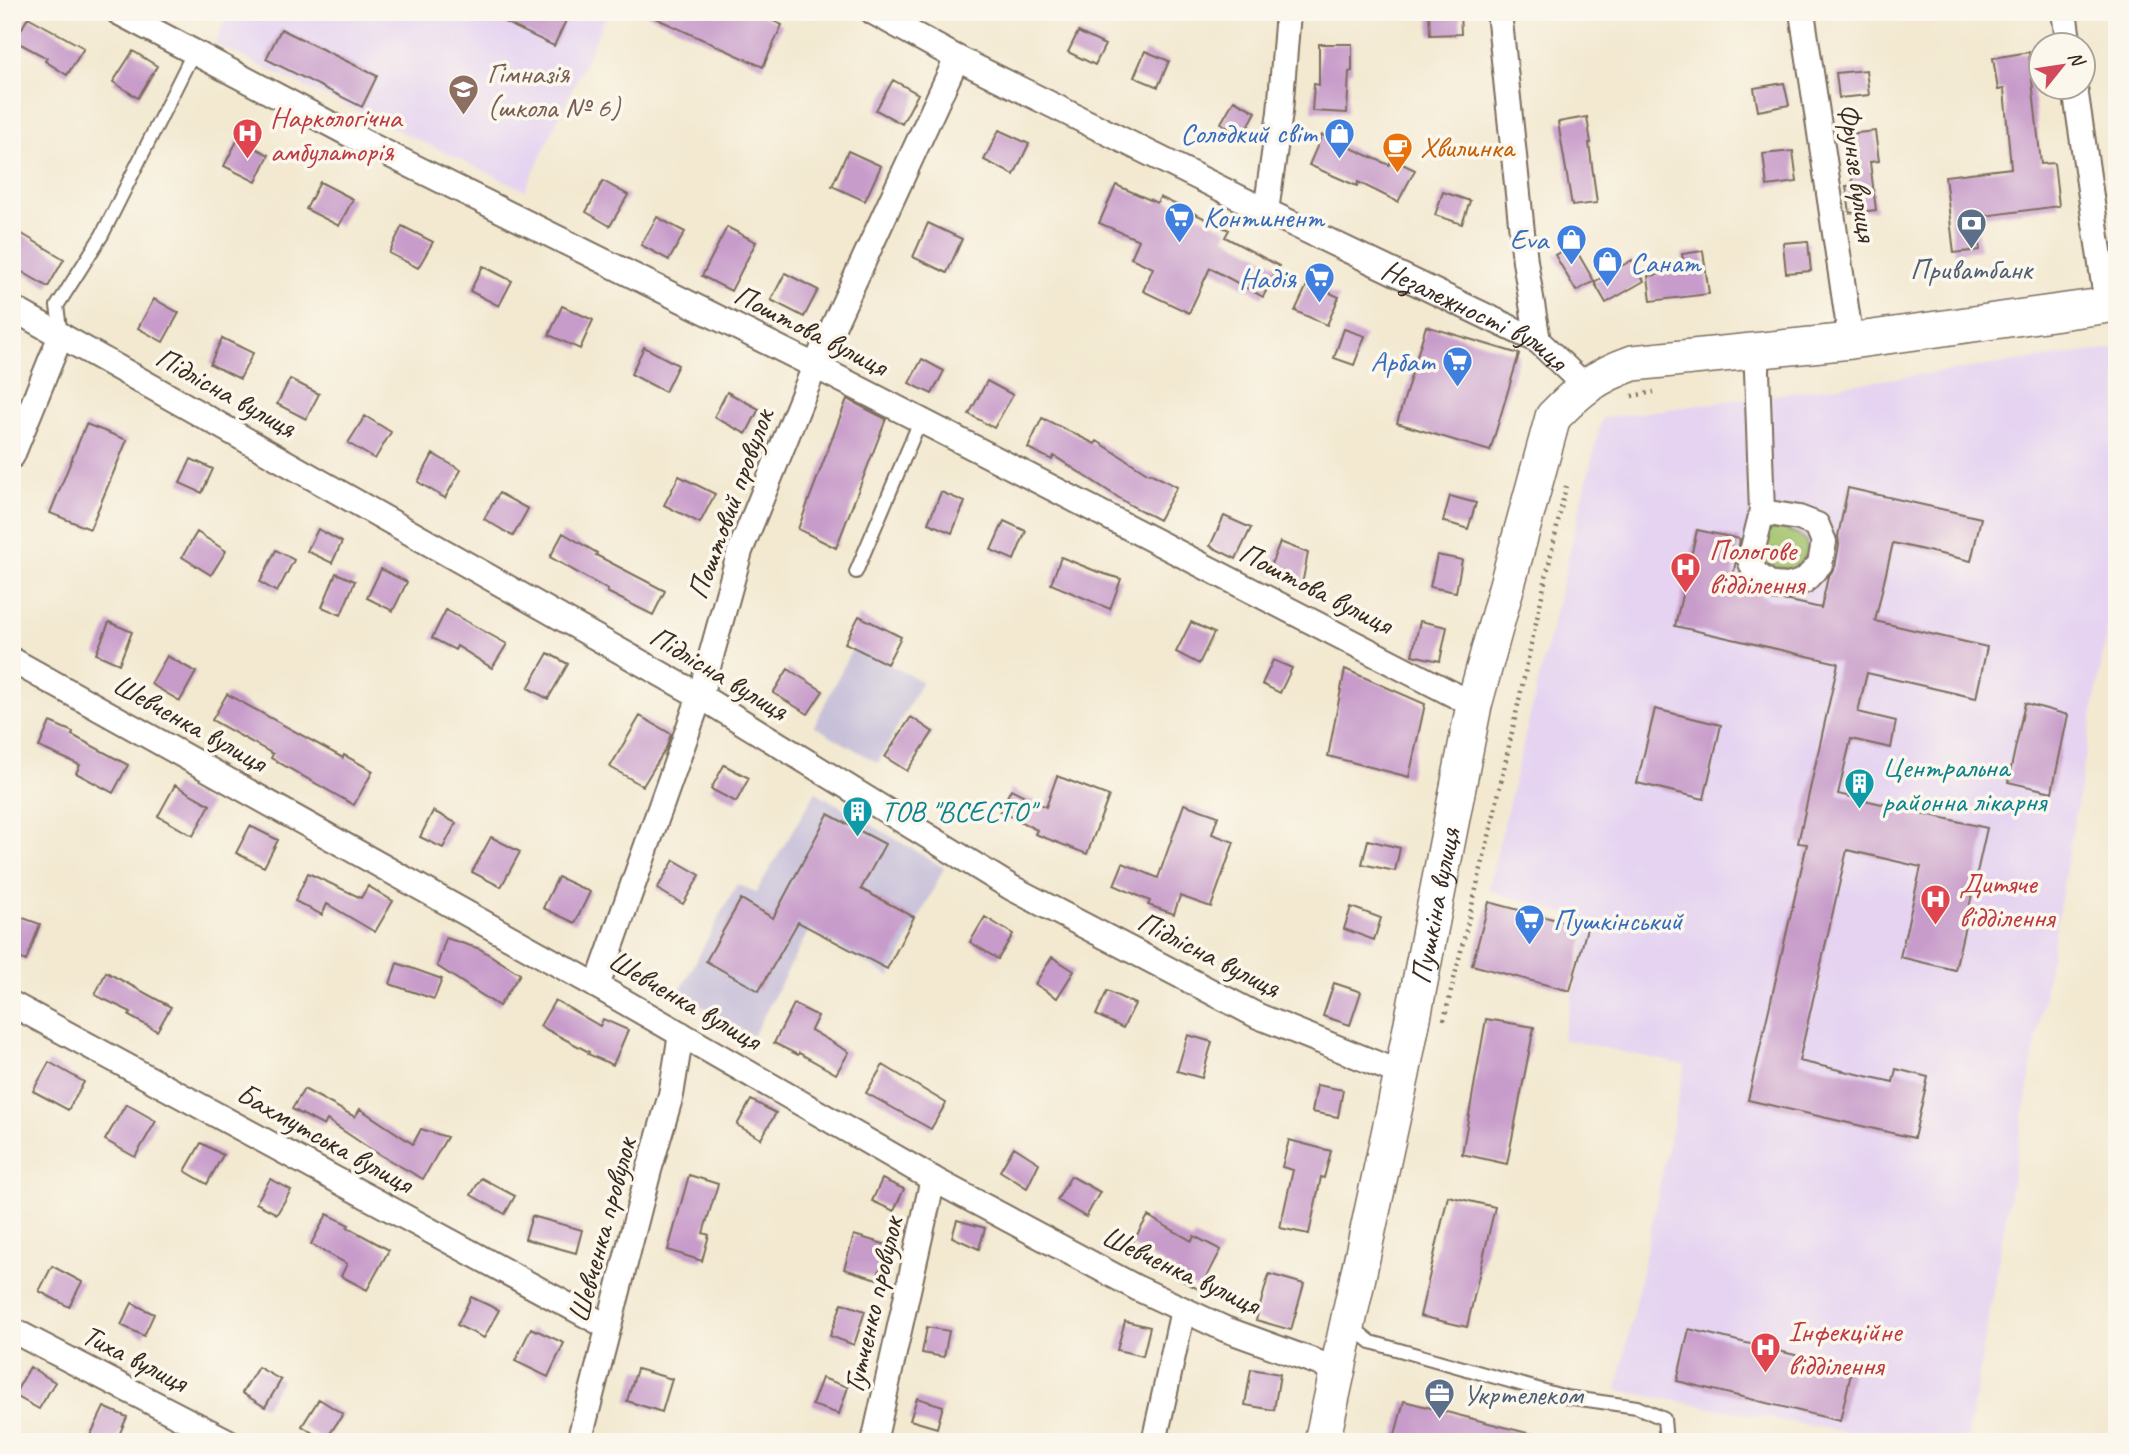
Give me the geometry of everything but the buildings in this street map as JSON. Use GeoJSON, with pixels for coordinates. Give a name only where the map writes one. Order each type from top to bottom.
{"type":"FeatureCollection","features":[{"type":"Feature","properties":{"kind":"main road","name":"Незалежності вулиця"},"geometry":{"type":"LineString","coordinates":[[1585,387],[1607,372],[1633,363],[1851,341],[2112,305]]}},
{"type":"Feature","properties":{"kind":"main road","name":"Пушкіна вулиця"},"geometry":{"type":"LineString","coordinates":[[1322,1442],[1402,1074],[1474,705],[1553,418],[1585,387]]}},
{"type":"Feature","properties":{"kind":"street","name":"Поштова вулиця"},"geometry":{"type":"LineString","coordinates":[[118,12],[368,144],[815,366],[1474,705]]}},
{"type":"Feature","properties":{"kind":"street","name":"Незалежності вулиця"},"geometry":{"type":"LineString","coordinates":[[873,12],[957,58],[1266,211],[1538,341],[1585,387]]}},
{"type":"Feature","properties":{"kind":"street"},"geometry":{"type":"LineString","coordinates":[[1266,211],[1280,113],[1288,12]]}},
{"type":"Feature","properties":{"kind":"street"},"geometry":{"type":"LineString","coordinates":[[1499,12],[1525,261],[1538,341]]}},
{"type":"Feature","properties":{"kind":"street","name":"Фрунзе вулиця"},"geometry":{"type":"LineString","coordinates":[[1802,12],[1851,341]]}},
{"type":"Feature","properties":{"kind":"street"},"geometry":{"type":"LineString","coordinates":[[2064,12],[2067,32]]}},
{"type":"Feature","properties":{"kind":"street","name":"Поштовий провулок"},"geometry":{"type":"LineString","coordinates":[[597,985],[700,696],[740,551],[815,366],[957,58]]}},
{"type":"Feature","properties":{"kind":"street"},"geometry":{"type":"LineString","coordinates":[[2077,102],[2112,305]]}},
{"type":"Feature","properties":{"kind":"street","name":"Підлісна вулиця"},"geometry":{"type":"LineString","coordinates":[[12,308],[700,696],[1012,888],[1258,1016],[1402,1074]]}},
{"type":"Feature","properties":{"kind":"street"},"geometry":{"type":"LineString","coordinates":[[12,456],[61,335]]}},
{"type":"Feature","properties":{"kind":"street"},"geometry":{"type":"LineString","coordinates":[[1758,351],[1762,512]]}},
{"type":"Feature","properties":{"kind":"street","name":"Шевченка вулиця"},"geometry":{"type":"LineString","coordinates":[[12,660],[597,985],[933,1180],[1137,1288],[1225,1329],[1338,1370]]}},
{"type":"Feature","properties":{"kind":"street","name":"Бахмутська вулиця"},"geometry":{"type":"LineString","coordinates":[[12,1004],[608,1327]]}},
{"type":"Feature","properties":{"kind":"street","name":"Шевченка провулок"},"geometry":{"type":"LineString","coordinates":[[579,1442],[671,1095],[681,1034]]}},
{"type":"Feature","properties":{"kind":"street","name":"Гутченко провулок"},"geometry":{"type":"LineString","coordinates":[[874,1442],[933,1180]]}},
{"type":"Feature","properties":{"kind":"street"},"geometry":{"type":"LineString","coordinates":[[1154,1442],[1184,1310]]}},
{"type":"Feature","properties":{"kind":"street","name":"Тиха вулиця"},"geometry":{"type":"LineString","coordinates":[[12,1330],[229,1442]]}},
{"type":"Feature","properties":{"kind":"lane"},"geometry":{"type":"LineString","coordinates":[[61,335],[57,306],[102,235],[193,52]]}},
{"type":"Feature","properties":{"kind":"lane"},"geometry":{"type":"LineString","coordinates":[[856,572],[920,421]]}},
{"type":"Feature","properties":{"kind":"lane"},"geometry":{"type":"LineString","coordinates":[[1348,1324],[1371,1342],[1444,1363],[1566,1396],[1637,1407],[1664,1419],[1666,1442]]}},
{"type":"Feature","properties":{"kind":"path"},"geometry":{"type":"LineString","coordinates":[[1621,399],[1661,390]]}},
{"type":"Feature","properties":{"kind":"path"},"geometry":{"type":"LineString","coordinates":[[1443,1028],[1491,828],[1568,478]]}},
{"type":"Feature","properties":{"kind":"shaded area","name":"Гімназія (школа № 6)"},"geometry":{"type":"Polygon","coordinates":[[[230,12],[608,12],[525,190],[215,44],[230,12]]]}},
{"type":"Feature","properties":{"kind":"shaded area"},"geometry":{"type":"Polygon","coordinates":[[[2117,348],[2117,573],[1967,1442],[1899,1442],[1617,1390],[1685,1065],[1562,1039],[1590,921],[1488,890],[1602,418],[2117,348]]]}},
{"type":"Feature","properties":{"kind":"shaded area"},"geometry":{"type":"Polygon","coordinates":[[[853,647],[922,681],[878,763],[814,726],[853,647]]]}},
{"type":"Feature","properties":{"kind":"shaded area"},"geometry":{"type":"Polygon","coordinates":[[[816,792],[944,868],[890,977],[809,930],[753,1036],[679,993],[737,884],[756,892],[816,792]]]}},
{"type":"Feature","properties":{"kind":"green space"},"geometry":{"type":"Polygon","coordinates":[[[1783,529],[1799,535],[1805,541],[1805,556],[1793,567],[1774,566],[1763,560],[1768,530],[1783,529]]]}},
{"type":"Feature","properties":{"kind":"place","name":"Гімназія (школа № 6)"},"geometry":{"type":"Point","coordinates":[464,117]}},
{"type":"Feature","properties":{"kind":"place","name":"Солодкий світ"},"geometry":{"type":"Point","coordinates":[1339,160]}},
{"type":"Feature","properties":{"kind":"place","name":"Наркологічна амбулаторія"},"geometry":{"type":"Point","coordinates":[247,161]}},
{"type":"Feature","properties":{"kind":"place","name":"Хвилинка"},"geometry":{"type":"Point","coordinates":[1397,174]}},
{"type":"Feature","properties":{"kind":"place","name":"Континент"},"geometry":{"type":"Point","coordinates":[1180,244]}},
{"type":"Feature","properties":{"kind":"place","name":"Приватбанк"},"geometry":{"type":"Point","coordinates":[1971,250]}},
{"type":"Feature","properties":{"kind":"place","name":"Eva"},"geometry":{"type":"Point","coordinates":[1571,266]}},
{"type":"Feature","properties":{"kind":"place","name":"Санат"},"geometry":{"type":"Point","coordinates":[1607,289]}},
{"type":"Feature","properties":{"kind":"place","name":"Надiя"},"geometry":{"type":"Point","coordinates":[1319,305]}},
{"type":"Feature","properties":{"kind":"place","name":"Арбат"},"geometry":{"type":"Point","coordinates":[1458,388]}},
{"type":"Feature","properties":{"kind":"place","name":"Пологове відділення"},"geometry":{"type":"Point","coordinates":[1686,594]}},
{"type":"Feature","properties":{"kind":"place","name":"Центральна районна лікарня"},"geometry":{"type":"Point","coordinates":[1859,811]}},
{"type":"Feature","properties":{"kind":"place","name":"ТОВ \"ВСЕСТО\""},"geometry":{"type":"Point","coordinates":[858,838]}},
{"type":"Feature","properties":{"kind":"place","name":"Дитяче відділення"},"geometry":{"type":"Point","coordinates":[1936,927]}},
{"type":"Feature","properties":{"kind":"place","name":"Пушкінський"},"geometry":{"type":"Point","coordinates":[1530,947]}},
{"type":"Feature","properties":{"kind":"place","name":"Інфекційне відділення"},"geometry":{"type":"Point","coordinates":[1765,1375]}},
{"type":"Feature","properties":{"kind":"place","name":"Укртелеком"},"geometry":{"type":"Point","coordinates":[1440,1421]}}]}
